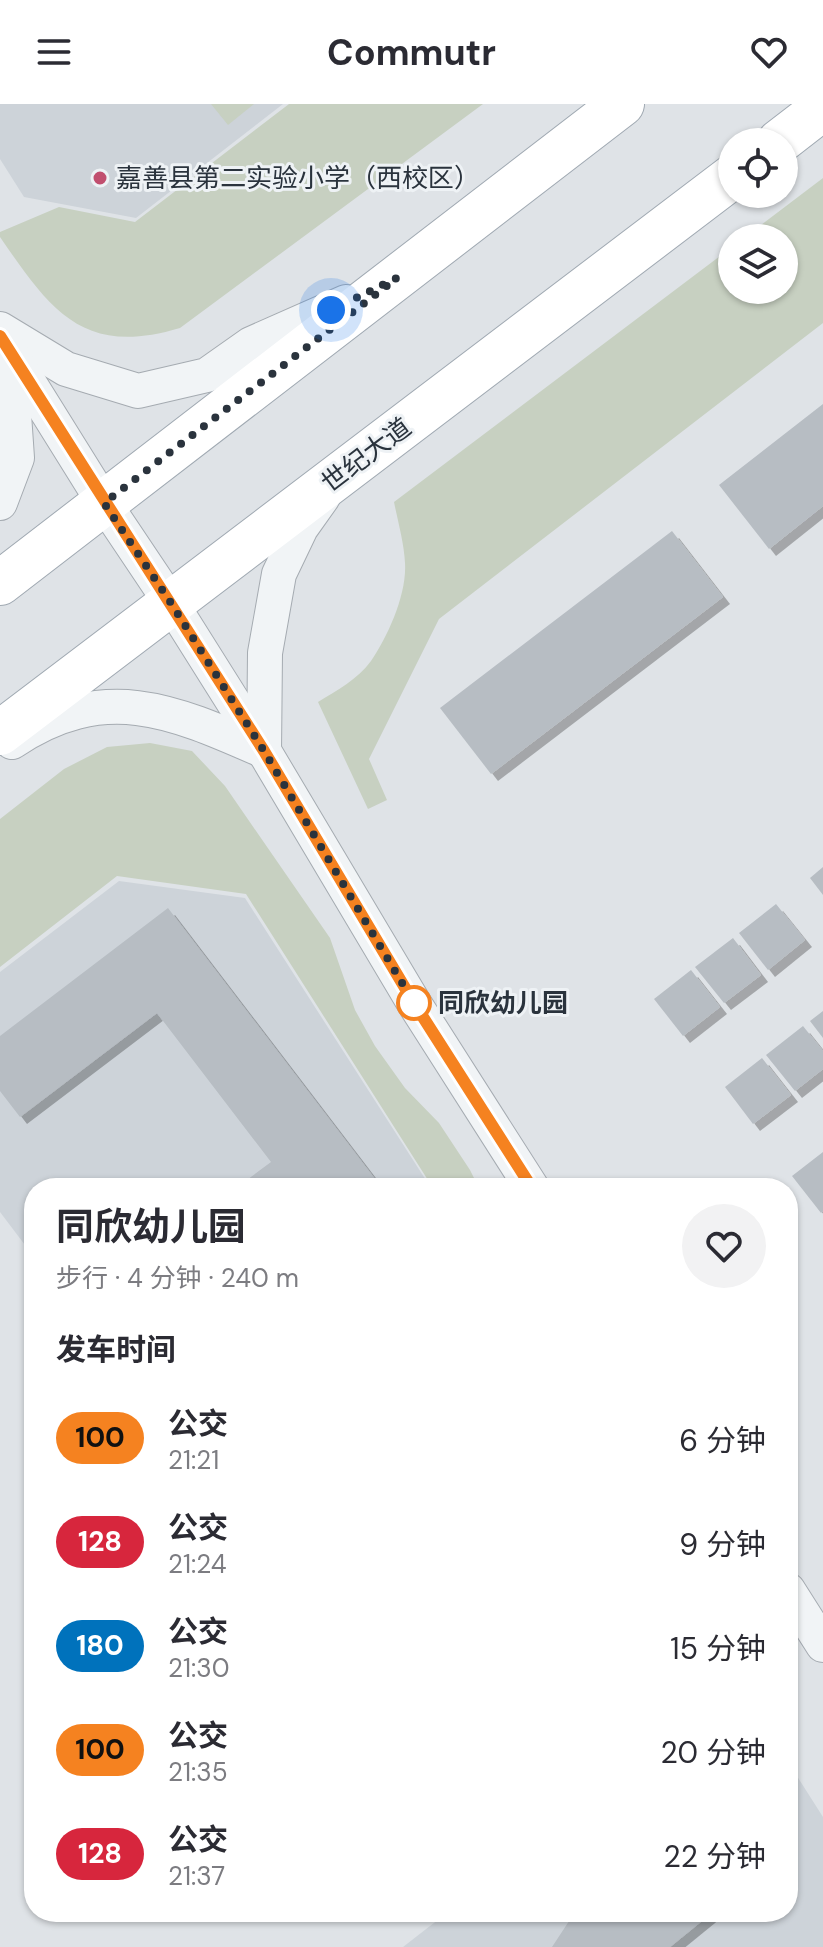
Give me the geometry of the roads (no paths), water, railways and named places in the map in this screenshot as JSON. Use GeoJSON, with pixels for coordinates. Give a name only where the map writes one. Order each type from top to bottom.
{"type":"FeatureCollection","features":[{"type":"Feature","properties":{"kind":"main road"},"geometry":{"type":"LineString","coordinates":[[0,583],[622,104]]}},
{"type":"Feature","properties":{"kind":"main road"},"geometry":{"type":"LineString","coordinates":[[797,128],[823,108]]}},
{"type":"Feature","properties":{"kind":"main road","name":"世纪大道"},"geometry":{"type":"LineString","coordinates":[[0,733],[718,188]]}},
{"type":"Feature","properties":{"kind":"street"},"geometry":{"type":"LineString","coordinates":[[0,329],[66,369],[138,391],[207,375],[251,344],[397,278]]}},
{"type":"Feature","properties":{"kind":"street"},"geometry":{"type":"LineString","coordinates":[[0,336],[264,751],[414,1003],[526,1178]]}},
{"type":"Feature","properties":{"kind":"street"},"geometry":{"type":"LineString","coordinates":[[0,351],[13,400],[17,458],[0,503]]}},
{"type":"Feature","properties":{"kind":"street"},"geometry":{"type":"LineString","coordinates":[[264,751],[265,653],[279,574],[301,528],[336,478]]}},
{"type":"Feature","properties":{"kind":"street"},"geometry":{"type":"LineString","coordinates":[[0,750],[39,724],[99,708],[146,707],[187,718],[264,751]]}},
{"type":"Feature","properties":{"kind":"street"},"geometry":{"type":"LineString","coordinates":[[798,1606],[823,1645]]}},
{"type":"Feature","properties":{"kind":"place","name":"嘉善县第二实验小学（西校区）"},"geometry":{"type":"Point","coordinates":[100,178]}},
{"type":"Feature","properties":{"kind":"place","name":"同欣幼儿园"},"geometry":{"type":"Point","coordinates":[414,1003]}}]}
